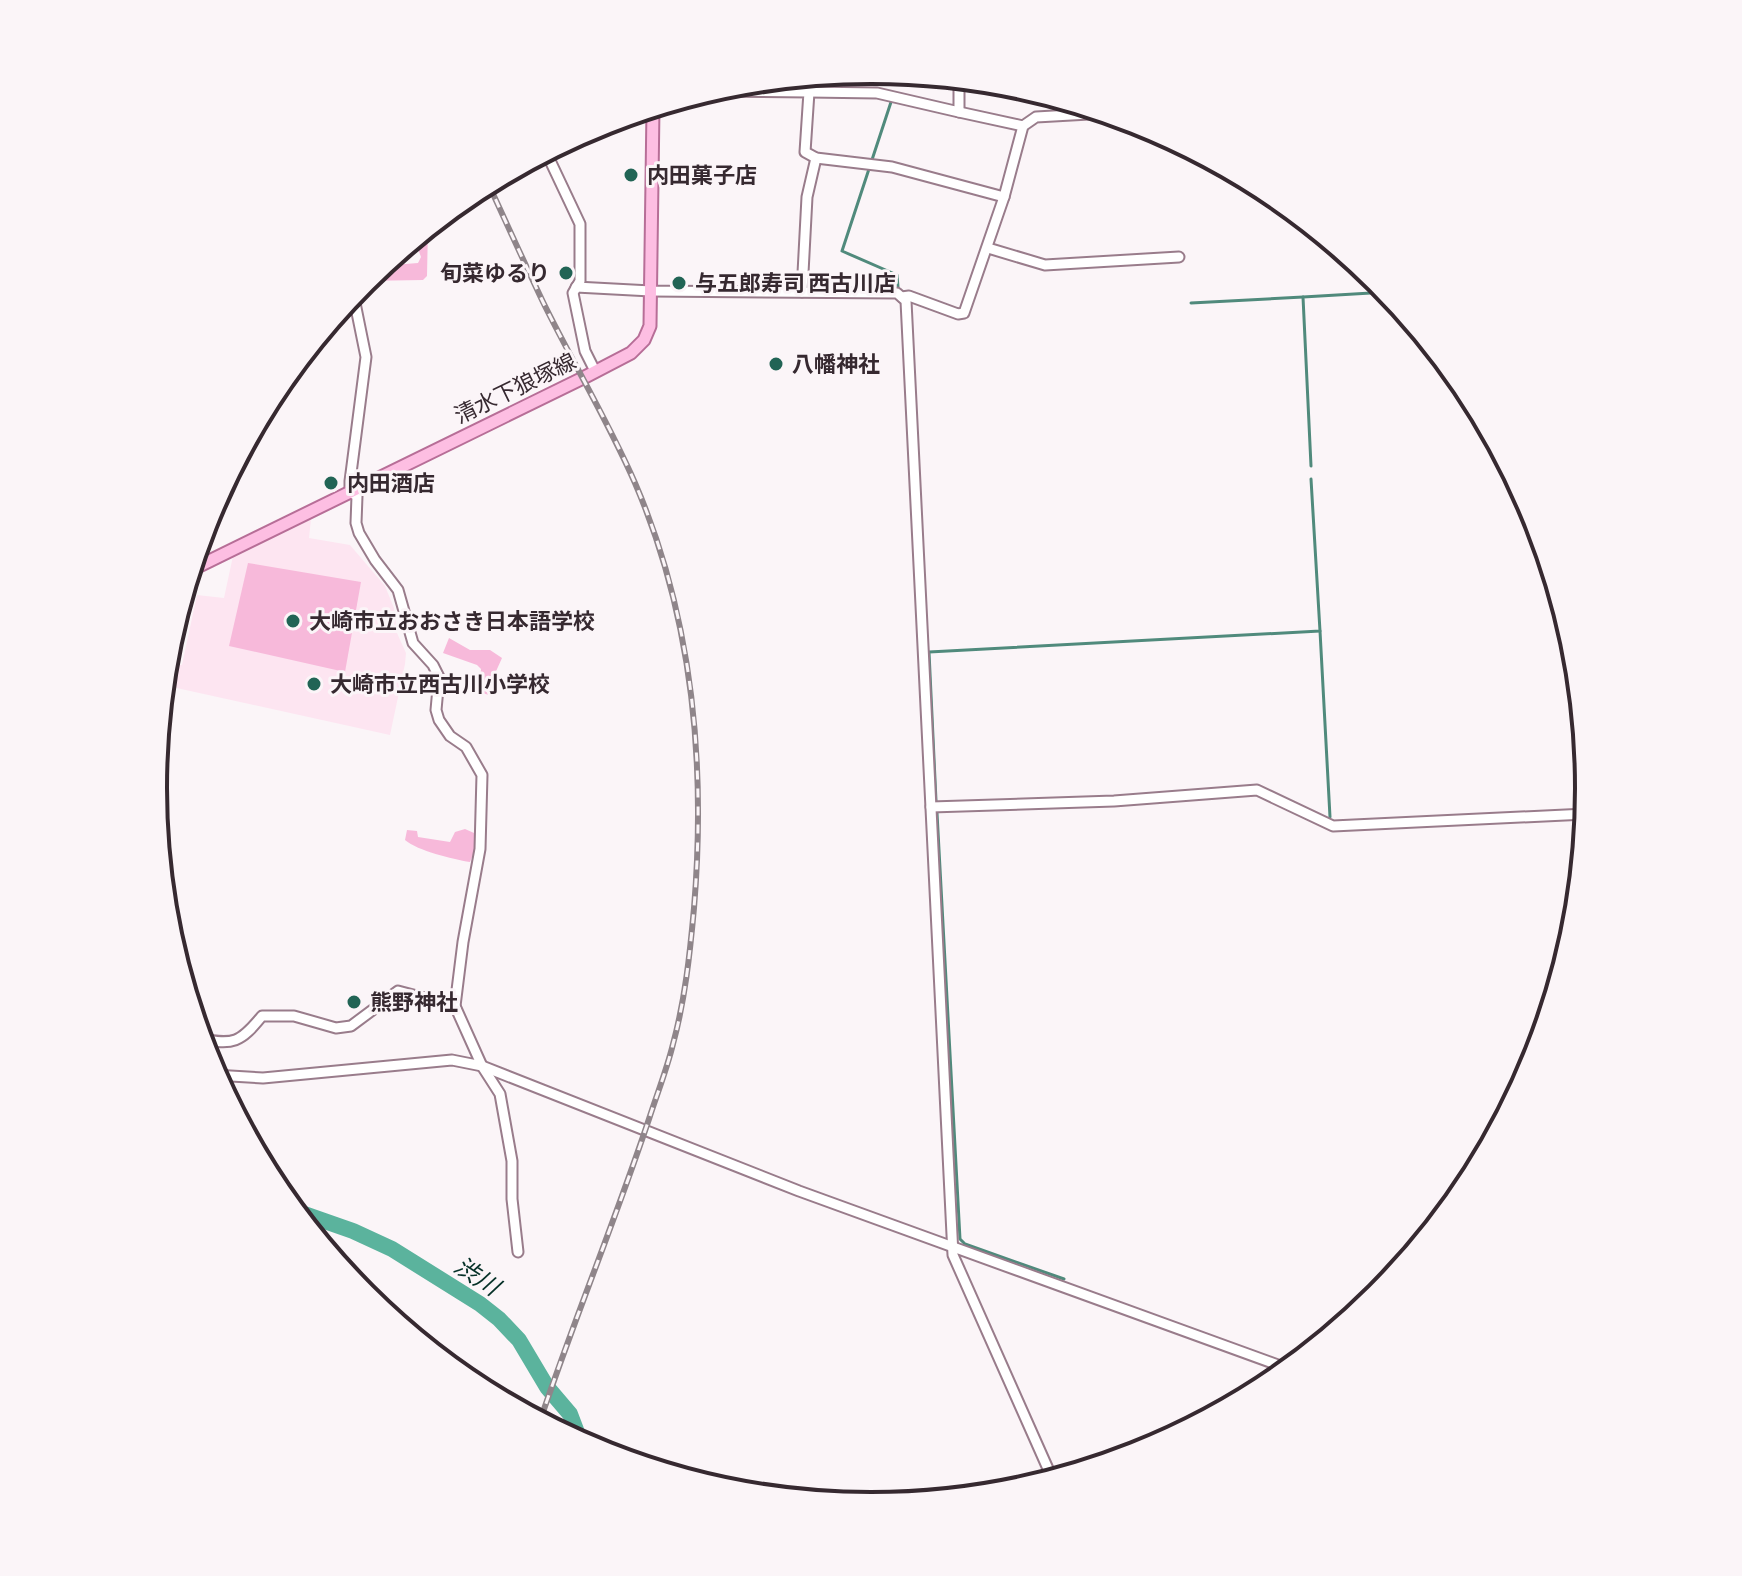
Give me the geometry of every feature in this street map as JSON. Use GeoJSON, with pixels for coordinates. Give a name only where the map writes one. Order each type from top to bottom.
{"type":"FeatureCollection","features":[{"type":"Feature","properties":{"kind":"main road","name":"清水下狼塚線"},"geometry":{"type":"LineString","coordinates":[[203,564],[631,353],[644,340],[650,326],[653,119]]}},
{"type":"Feature","properties":{"kind":"street"},"geometry":{"type":"LineString","coordinates":[[809,87],[805,152],[816,158],[870,164],[1004,197]]}},
{"type":"Feature","properties":{"kind":"street"},"geometry":{"type":"LineString","coordinates":[[959,90],[959,112]]}},
{"type":"Feature","properties":{"kind":"street"},"geometry":{"type":"LineString","coordinates":[[770,92],[877,93],[1023,126]]}},
{"type":"Feature","properties":{"kind":"street"},"geometry":{"type":"LineString","coordinates":[[902,297],[909,296],[958,314],[964,313],[988,248],[1023,126],[1036,117],[1076,115]]}},
{"type":"Feature","properties":{"kind":"street"},"geometry":{"type":"LineString","coordinates":[[802,292],[807,197],[816,158]]}},
{"type":"Feature","properties":{"kind":"street"},"geometry":{"type":"LineString","coordinates":[[551,162],[580,224],[580,281],[573,293],[585,351],[595,371]]}},
{"type":"Feature","properties":{"kind":"street"},"geometry":{"type":"LineString","coordinates":[[988,248],[1045,265],[1179,257]]}},
{"type":"Feature","properties":{"kind":"street"},"geometry":{"type":"LineString","coordinates":[[576,287],[651,291],[897,293],[906,301],[953,1255],[1048,1469]]}},
{"type":"Feature","properties":{"kind":"street"},"geometry":{"type":"LineString","coordinates":[[356,308],[366,357],[350,492],[357,496],[356,523],[375,560],[398,590],[413,643],[433,665],[439,677],[436,710],[439,720],[450,736],[466,747],[482,775],[480,849],[455,1006],[482,1066],[500,1094],[512,1161],[512,1199],[518,1252]]}},
{"type":"Feature","properties":{"kind":"street"},"geometry":{"type":"LineString","coordinates":[[931,807],[1114,801],[1257,790],[1333,826],[1574,815]]}},
{"type":"Feature","properties":{"kind":"street"},"geometry":{"type":"LineString","coordinates":[[215,1041],[232,1043],[248,1034],[262,1016],[294,1016],[336,1028],[351,1026],[398,991],[455,1006]]}},
{"type":"Feature","properties":{"kind":"street"},"geometry":{"type":"LineString","coordinates":[[230,1076],[263,1078],[452,1060],[482,1066],[953,1249],[1275,1364]]}},
{"type":"Feature","properties":{"kind":"shaded area"},"geometry":{"type":"Polygon","coordinates":[[[428,241],[427,276],[423,280],[383,281],[401,264],[418,263],[421,257],[418,249],[428,241]]]}},
{"type":"Feature","properties":{"kind":"shaded area","name":"大崎市立おおさき日本語学校"},"geometry":{"type":"Polygon","coordinates":[[[311,519],[309,538],[350,545],[385,586],[394,608],[397,633],[406,653],[390,735],[175,688],[197,595],[224,598],[233,556],[311,519]]]}},
{"type":"Feature","properties":{"kind":"shaded area"},"geometry":{"type":"Polygon","coordinates":[[[248,563],[361,582],[345,672],[229,646],[248,563]]]}},
{"type":"Feature","properties":{"kind":"shaded area"},"geometry":{"type":"Polygon","coordinates":[[[449,638],[470,650],[490,650],[502,658],[489,695],[479,692],[481,669],[477,665],[443,653],[449,638]]]}},
{"type":"Feature","properties":{"kind":"shaded area"},"geometry":{"type":"Polygon","coordinates":[[[465,829],[474,833],[476,847],[470,862],[427,851],[405,840],[407,830],[417,831],[418,837],[450,842],[455,832],[465,829]]]}},
{"type":"Feature","properties":{"kind":"waterway"},"geometry":{"type":"LineString","coordinates":[[892,99],[842,251],[897,275],[898,287]]}},
{"type":"Feature","properties":{"kind":"waterway"},"geometry":{"type":"LineString","coordinates":[[1311,466],[1303,297],[1372,293]]}},
{"type":"Feature","properties":{"kind":"waterway"},"geometry":{"type":"LineString","coordinates":[[1191,303],[1303,297]]}},
{"type":"Feature","properties":{"kind":"waterway"},"geometry":{"type":"LineString","coordinates":[[936,801],[929,652],[1320,631],[1311,479]]}},
{"type":"Feature","properties":{"kind":"waterway"},"geometry":{"type":"LineString","coordinates":[[1320,631],[1330,817]]}},
{"type":"Feature","properties":{"kind":"waterway"},"geometry":{"type":"LineString","coordinates":[[937,813],[960,1239],[965,1244],[1064,1279]]}},
{"type":"Feature","properties":{"kind":"waterway","name":"渋川"},"geometry":{"type":"LineString","coordinates":[[312,1217],[392,1249],[499,1319],[519,1340],[547,1387],[570,1414],[574,1425]]}},
{"type":"Feature","properties":{"kind":"railway"},"geometry":{"type":"LineString","coordinates":[[493,194],[543,302],[625,460],[655,534],[682,639],[696,745],[698,799],[694,908],[677,1027],[636,1157],[544,1411]]}},
{"type":"Feature","properties":{"kind":"place","name":"内田菓子店"},"geometry":{"type":"Point","coordinates":[631,175]}},
{"type":"Feature","properties":{"kind":"place","name":"旬菜ゆるり"},"geometry":{"type":"Point","coordinates":[566,273]}},
{"type":"Feature","properties":{"kind":"place","name":"与五郎寿司 西古川店"},"geometry":{"type":"Point","coordinates":[679,283]}},
{"type":"Feature","properties":{"kind":"place","name":"八幡神社"},"geometry":{"type":"Point","coordinates":[776,364]}},
{"type":"Feature","properties":{"kind":"place","name":"内田酒店"},"geometry":{"type":"Point","coordinates":[331,483]}},
{"type":"Feature","properties":{"kind":"place","name":"大崎市立おおさき日本語学校"},"geometry":{"type":"Point","coordinates":[293,621]}},
{"type":"Feature","properties":{"kind":"place","name":"大崎市立西古川小学校"},"geometry":{"type":"Point","coordinates":[314,684]}},
{"type":"Feature","properties":{"kind":"place","name":"熊野神社"},"geometry":{"type":"Point","coordinates":[354,1002]}}]}
